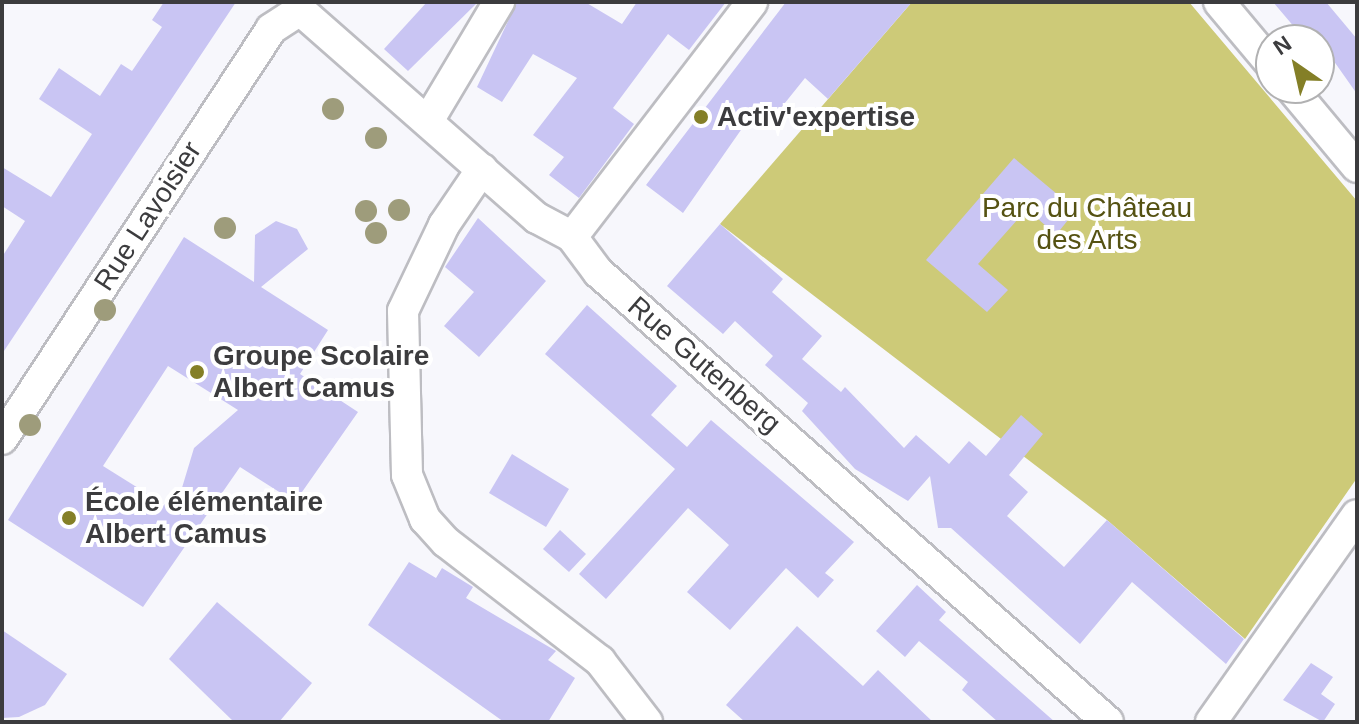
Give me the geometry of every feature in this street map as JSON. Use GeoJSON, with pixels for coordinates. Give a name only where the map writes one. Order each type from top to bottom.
{"type":"FeatureCollection","features":[{"type":"Feature","properties":{"kind":"street"},"geometry":{"type":"LineString","coordinates":[[428,121],[499,2]]}},
{"type":"Feature","properties":{"kind":"street"},"geometry":{"type":"LineString","coordinates":[[572,237],[752,2]]}},
{"type":"Feature","properties":{"kind":"street"},"geometry":{"type":"LineString","coordinates":[[1219,2],[1255,45]]}},
{"type":"Feature","properties":{"kind":"street","name":"Rue Gutenberg"},"geometry":{"type":"LineString","coordinates":[[299,6],[537,218],[572,237],[598,272],[1108,722]]}},
{"type":"Feature","properties":{"kind":"street","name":"Rue Lavoisier"},"geometry":{"type":"LineString","coordinates":[[2,439],[271,29],[299,6]]}},
{"type":"Feature","properties":{"kind":"street"},"geometry":{"type":"LineString","coordinates":[[1304,104],[1357,167]]}},
{"type":"Feature","properties":{"kind":"street"},"geometry":{"type":"LineString","coordinates":[[482,169],[444,225],[403,311],[407,475],[425,519],[446,542],[600,661],[647,722]]}},
{"type":"Feature","properties":{"kind":"street"},"geometry":{"type":"LineString","coordinates":[[1211,722],[1357,515]]}},
{"type":"Feature","properties":{"kind":"green space","name":"Parc du Château des Arts"},"geometry":{"type":"Polygon","coordinates":[[[912,2],[1189,2],[1255,80],[1255,104],[1275,104],[1357,201],[1357,478],[1245,639],[1107,520],[720,224],[912,2]]]}},
{"type":"Feature","properties":{"kind":"building"},"geometry":{"type":"Polygon","coordinates":[[[164,2],[236,2],[2,354],[2,257],[25,221],[2,206],[2,167],[51,197],[92,134],[39,99],[59,68],[100,96],[121,64],[132,71],[162,27],[152,20],[164,2]]]}},
{"type":"Feature","properties":{"kind":"building"},"geometry":{"type":"Polygon","coordinates":[[[427,2],[478,2],[408,71],[384,49],[427,2]]]}},
{"type":"Feature","properties":{"kind":"building"},"geometry":{"type":"Polygon","coordinates":[[[517,2],[585,2],[622,24],[637,2],[726,2],[689,50],[668,34],[613,108],[634,124],[579,198],[549,175],[564,157],[533,135],[577,78],[533,54],[502,102],[477,87],[517,2]]]}},
{"type":"Feature","properties":{"kind":"building"},"geometry":{"type":"Polygon","coordinates":[[[786,2],[912,2],[828,99],[805,78],[764,129],[750,117],[683,213],[646,185],[786,2]]]}},
{"type":"Feature","properties":{"kind":"building"},"geometry":{"type":"Polygon","coordinates":[[[1273,2],[1326,2],[1357,39],[1357,94],[1335,63],[1335,24],[1292,24],[1273,2]]]}},
{"type":"Feature","properties":{"kind":"building"},"geometry":{"type":"Polygon","coordinates":[[[1014,158],[1076,210],[1056,235],[1027,209],[978,264],[1008,290],[987,312],[926,260],[1014,158]]]}},
{"type":"Feature","properties":{"kind":"building"},"geometry":{"type":"Polygon","coordinates":[[[478,218],[546,281],[479,357],[444,326],[474,292],[445,267],[478,218]]]}},
{"type":"Feature","properties":{"kind":"building"},"geometry":{"type":"Polygon","coordinates":[[[276,221],[297,229],[308,249],[261,287],[328,330],[300,374],[358,412],[295,502],[240,467],[143,607],[8,520],[184,237],[254,282],[255,235],[276,221]],[[168,366],[103,466],[175,511],[194,448],[238,410],[168,366]]]}},
{"type":"Feature","properties":{"kind":"building"},"geometry":{"type":"Polygon","coordinates":[[[720,224],[783,279],[772,292],[822,336],[802,359],[841,392],[845,387],[904,448],[916,435],[949,464],[969,441],[986,456],[1021,415],[1043,434],[1009,475],[1028,492],[1007,516],[1064,567],[1107,520],[1244,639],[1226,664],[1132,582],[1080,644],[951,528],[938,528],[930,476],[908,501],[855,469],[802,411],[808,403],[765,365],[773,356],[735,321],[723,334],[667,286],[720,224]]]}},
{"type":"Feature","properties":{"kind":"building"},"geometry":{"type":"Polygon","coordinates":[[[587,305],[677,386],[651,415],[687,447],[711,420],[854,542],[825,573],[834,580],[818,598],[786,568],[730,630],[687,592],[729,545],[688,508],[606,599],[579,574],[675,469],[545,354],[587,305]]]}},
{"type":"Feature","properties":{"kind":"building"},"geometry":{"type":"Polygon","coordinates":[[[512,454],[569,489],[546,527],[489,493],[512,454]]]}},
{"type":"Feature","properties":{"kind":"building"},"geometry":{"type":"Polygon","coordinates":[[[560,530],[586,554],[569,572],[543,549],[560,530]]]}},
{"type":"Feature","properties":{"kind":"building"},"geometry":{"type":"Polygon","coordinates":[[[409,562],[436,578],[442,568],[473,587],[466,598],[556,651],[548,660],[575,678],[548,722],[504,722],[368,625],[409,562]]]}},
{"type":"Feature","properties":{"kind":"building"},"geometry":{"type":"Polygon","coordinates":[[[917,585],[946,612],[939,620],[1055,722],[998,722],[962,690],[968,682],[919,641],[905,657],[876,631],[917,585]]]}},
{"type":"Feature","properties":{"kind":"building"},"geometry":{"type":"Polygon","coordinates":[[[217,602],[312,683],[279,722],[234,722],[169,659],[217,602]]]}},
{"type":"Feature","properties":{"kind":"building"},"geometry":{"type":"Polygon","coordinates":[[[797,626],[863,686],[878,670],[933,722],[745,722],[726,705],[797,626]]]}},
{"type":"Feature","properties":{"kind":"building"},"geometry":{"type":"Polygon","coordinates":[[[2,630],[67,674],[45,705],[19,717],[2,718],[2,630]]]}},
{"type":"Feature","properties":{"kind":"building"},"geometry":{"type":"Polygon","coordinates":[[[1311,663],[1333,677],[1321,694],[1335,704],[1323,722],[1283,700],[1311,663]]]}},
{"type":"Feature","properties":{"kind":"place","name":"Activ'expertise"},"geometry":{"type":"Point","coordinates":[701,117]}},
{"type":"Feature","properties":{"kind":"place","name":"Groupe Scolaire Albert Camus"},"geometry":{"type":"Point","coordinates":[197,372]}},
{"type":"Feature","properties":{"kind":"place","name":"École élémentaire Albert Camus"},"geometry":{"type":"Point","coordinates":[69,518]}}]}
